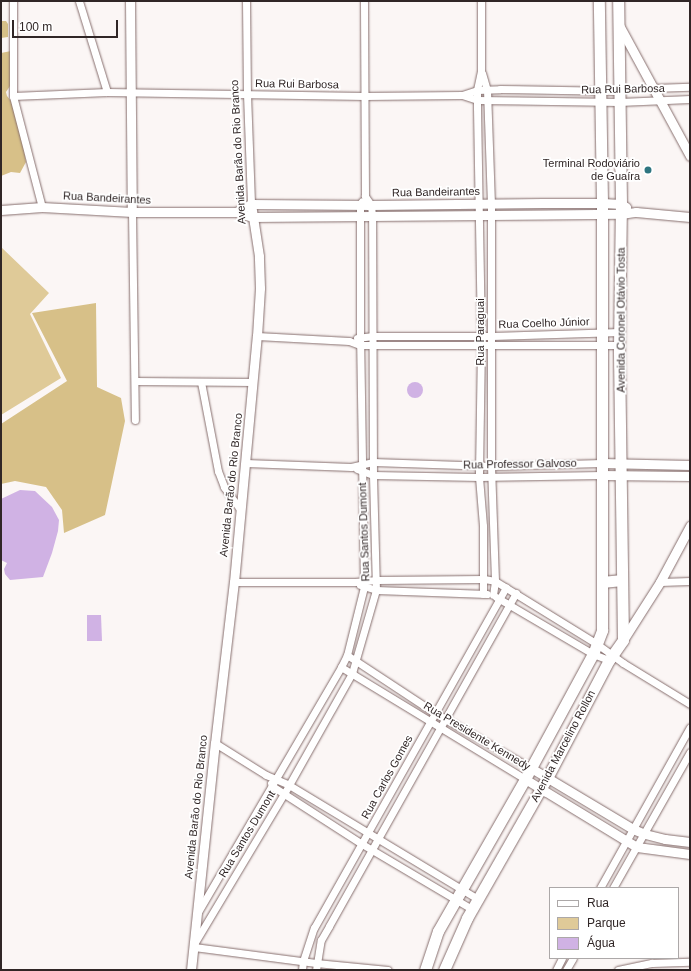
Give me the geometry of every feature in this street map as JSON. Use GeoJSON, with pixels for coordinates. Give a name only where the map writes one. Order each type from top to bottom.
{"type":"FeatureCollection","features":[{"type":"Feature","properties":{"kind":"main road","name":"Avenida Coronel Otávio Tosta"},"geometry":{"type":"LineString","coordinates":[[599,1],[602,209],[602,630]]}},
{"type":"Feature","properties":{"kind":"main road","name":"Avenida Coronel Otávio Tosta"},"geometry":{"type":"LineString","coordinates":[[618,1],[621,209],[619,346],[623,640]]}},
{"type":"Feature","properties":{"kind":"main road"},"geometry":{"type":"LineString","coordinates":[[602,259],[621,260]]}},
{"type":"Feature","properties":{"kind":"main road"},"geometry":{"type":"LineString","coordinates":[[602,402],[620,400]]}},
{"type":"Feature","properties":{"kind":"main road"},"geometry":{"type":"LineString","coordinates":[[602,582],[622,580]]}},
{"type":"Feature","properties":{"kind":"main road","name":"Avenida Marcelino Rollon"},"geometry":{"type":"LineString","coordinates":[[425,970],[438,931],[531,768],[595,649],[602,630]]}},
{"type":"Feature","properties":{"kind":"main road","name":"Avenida Marcelino Rollon"},"geometry":{"type":"LineString","coordinates":[[444,970],[475,904],[547,778],[611,658],[623,640]]}},
{"type":"Feature","properties":{"kind":"street"},"geometry":{"type":"LineString","coordinates":[[13,1],[13,96],[42,207]]}},
{"type":"Feature","properties":{"kind":"street"},"geometry":{"type":"LineString","coordinates":[[79,1],[108,92]]}},
{"type":"Feature","properties":{"kind":"street"},"geometry":{"type":"LineString","coordinates":[[130,1],[135,420]]}},
{"type":"Feature","properties":{"kind":"street","name":"Avenida Barão do Rio Branco"},"geometry":{"type":"LineString","coordinates":[[191,970],[234,582],[240,509],[246,463],[260,288],[259,256],[251,204],[247,94],[246,1]]}},
{"type":"Feature","properties":{"kind":"street","name":"Rua Santos Dumont"},"geometry":{"type":"LineString","coordinates":[[194,946],[289,785],[352,673],[376,590],[377,580],[373,475],[372,216],[371,205],[366,196],[364,1]]}},
{"type":"Feature","properties":{"kind":"street","name":"Rua Paraguai"},"geometry":{"type":"LineString","coordinates":[[481,1],[482,71],[488,100],[491,203],[491,476],[496,597]]}},
{"type":"Feature","properties":{"kind":"street"},"geometry":{"type":"LineString","coordinates":[[619,25],[690,156]]}},
{"type":"Feature","properties":{"kind":"street","name":"Rua Paraguai"},"geometry":{"type":"LineString","coordinates":[[482,71],[477,90],[477,100],[481,345],[479,477],[483,526],[483,594]]}},
{"type":"Feature","properties":{"kind":"street","name":"Rua Rui Barbosa"},"geometry":{"type":"LineString","coordinates":[[654,88],[690,87]]}},
{"type":"Feature","properties":{"kind":"street","name":"Rua Rui Barbosa"},"geometry":{"type":"LineString","coordinates":[[13,96],[108,92],[365,96],[462,95],[477,90],[542,90],[600,96],[619,96]]}},
{"type":"Feature","properties":{"kind":"street"},"geometry":{"type":"LineString","coordinates":[[542,90],[542,100]]}},
{"type":"Feature","properties":{"kind":"street","name":"Rua Rui Barbosa"},"geometry":{"type":"LineString","coordinates":[[462,95],[477,100],[542,100],[600,96],[690,99]]}},
{"type":"Feature","properties":{"kind":"street"},"geometry":{"type":"LineString","coordinates":[[478,150],[489,149]]}},
{"type":"Feature","properties":{"kind":"street"},"geometry":{"type":"LineString","coordinates":[[360,205],[366,196]]}},
{"type":"Feature","properties":{"kind":"street"},"geometry":{"type":"LineString","coordinates":[[542,214],[543,203]]}},
{"type":"Feature","properties":{"kind":"street","name":"Rua Bandeirantes"},"geometry":{"type":"LineString","coordinates":[[236,212],[251,204],[371,205],[543,203],[602,209]]}},
{"type":"Feature","properties":{"kind":"street"},"geometry":{"type":"LineString","coordinates":[[428,215],[429,204]]}},
{"type":"Feature","properties":{"kind":"street","name":"Rua Santos Dumont"},"geometry":{"type":"LineString","coordinates":[[197,914],[341,667],[347,655],[364,584],[361,468],[360,205]]}},
{"type":"Feature","properties":{"kind":"street","name":"Rua Bandeirantes"},"geometry":{"type":"LineString","coordinates":[[1,210],[42,207],[132,212],[236,212],[252,217],[542,214],[602,209],[621,209],[636,212],[688,215]]}},
{"type":"Feature","properties":{"kind":"street"},"geometry":{"type":"LineString","coordinates":[[479,276],[491,275]]}},
{"type":"Feature","properties":{"kind":"street","name":"Rua Coelho Júnior"},"geometry":{"type":"LineString","coordinates":[[349,341],[360,337],[373,336],[492,336],[620,332]]}},
{"type":"Feature","properties":{"kind":"street","name":"Rua Coelho Júnior"},"geometry":{"type":"LineString","coordinates":[[257,336],[349,341],[360,345],[619,346]]}},
{"type":"Feature","properties":{"kind":"street"},"geometry":{"type":"LineString","coordinates":[[135,381],[253,382]]}},
{"type":"Feature","properties":{"kind":"street"},"geometry":{"type":"LineString","coordinates":[[201,382],[218,471],[224,487],[240,509]]}},
{"type":"Feature","properties":{"kind":"street","name":"Rua Professor Galvoso"},"geometry":{"type":"LineString","coordinates":[[361,468],[373,462],[491,466],[602,463],[621,469],[690,476]]}},
{"type":"Feature","properties":{"kind":"street","name":"Rua Professor Galvoso"},"geometry":{"type":"LineString","coordinates":[[246,463],[351,467],[361,468],[373,475],[479,477],[602,475],[621,469],[690,466]]}},
{"type":"Feature","properties":{"kind":"street"},"geometry":{"type":"LineString","coordinates":[[483,526],[493,524]]}},
{"type":"Feature","properties":{"kind":"street","name":"Avenida Marcelino Rollon"},"geometry":{"type":"LineString","coordinates":[[623,640],[660,582],[690,526]]}},
{"type":"Feature","properties":{"kind":"street"},"geometry":{"type":"LineString","coordinates":[[364,584],[377,580],[484,579],[495,581],[554,617],[595,649],[611,658]]}},
{"type":"Feature","properties":{"kind":"street"},"geometry":{"type":"LineString","coordinates":[[660,582],[690,581]]}},
{"type":"Feature","properties":{"kind":"street"},"geometry":{"type":"LineString","coordinates":[[234,582],[355,582],[364,584],[376,590],[483,594],[496,597],[547,627],[595,649],[623,664],[690,704]]}},
{"type":"Feature","properties":{"kind":"street","name":"Rua Carlos Gomes"},"geometry":{"type":"LineString","coordinates":[[302,970],[303,961],[314,928],[430,722],[496,597],[506,587]]}},
{"type":"Feature","properties":{"kind":"street","name":"Rua Carlos Gomes"},"geometry":{"type":"LineString","coordinates":[[316,967],[321,940],[444,718],[516,593]]}},
{"type":"Feature","properties":{"kind":"street"},"geometry":{"type":"LineString","coordinates":[[547,627],[554,617]]}},
{"type":"Feature","properties":{"kind":"street","name":"Rua Presidente Kennedy"},"geometry":{"type":"LineString","coordinates":[[347,655],[444,718],[632,829],[645,834],[690,842]]}},
{"type":"Feature","properties":{"kind":"street","name":"Rua Presidente Kennedy"},"geometry":{"type":"LineString","coordinates":[[341,667],[637,847],[690,854]]}},
{"type":"Feature","properties":{"kind":"street"},"geometry":{"type":"LineString","coordinates":[[601,887],[690,727]]}},
{"type":"Feature","properties":{"kind":"street"},"geometry":{"type":"LineString","coordinates":[[474,748],[480,739]]}},
{"type":"Feature","properties":{"kind":"street"},"geometry":{"type":"LineString","coordinates":[[215,744],[266,775],[277,778],[369,832],[461,889],[475,904]]}},
{"type":"Feature","properties":{"kind":"street"},"geometry":{"type":"LineString","coordinates":[[614,887],[645,834],[690,752]]}},
{"type":"Feature","properties":{"kind":"street"},"geometry":{"type":"LineString","coordinates":[[266,775],[272,786],[362,844],[456,899],[475,904]]}},
{"type":"Feature","properties":{"kind":"street"},"geometry":{"type":"LineString","coordinates":[[194,946],[303,961],[316,967],[388,970]]}},
{"type":"Feature","properties":{"kind":"street"},"geometry":{"type":"LineString","coordinates":[[556,970],[562,959]]}},
{"type":"Feature","properties":{"kind":"street"},"geometry":{"type":"LineString","coordinates":[[566,970],[572,959]]}},
{"type":"Feature","properties":{"kind":"street"},"geometry":{"type":"LineString","coordinates":[[618,970],[652,963],[690,962]]}},
{"type":"Feature","properties":{"kind":"green space"},"geometry":{"type":"Polygon","coordinates":[[[1,247],[49,293],[30,314],[61,378],[1,415],[1,247]]]}},
{"type":"Feature","properties":{"kind":"shaded area"},"geometry":{"type":"Polygon","coordinates":[[[1,21],[6,21],[8,24],[8,37],[1,38],[1,21]]]}},
{"type":"Feature","properties":{"kind":"shaded area"},"geometry":{"type":"Polygon","coordinates":[[[11,51],[10,86],[6,92],[11,101],[23,142],[26,162],[20,173],[11,172],[1,176],[1,53],[11,51]]]}},
{"type":"Feature","properties":{"kind":"shaded area"},"geometry":{"type":"Polygon","coordinates":[[[96,303],[97,387],[121,398],[125,421],[105,515],[64,533],[62,510],[46,487],[15,481],[1,484],[1,424],[67,381],[32,313],[96,303]]]}},
{"type":"Feature","properties":{"kind":"water"},"geometry":{"type":"Polygon","coordinates":[[[412,382],[418,382],[423,387],[421,396],[418,398],[412,398],[407,393],[407,387],[412,382]]]}},
{"type":"Feature","properties":{"kind":"water"},"geometry":{"type":"Polygon","coordinates":[[[20,490],[35,491],[52,507],[59,520],[58,531],[43,577],[10,580],[5,574],[4,569],[7,563],[1,560],[1,499],[20,490]]]}},
{"type":"Feature","properties":{"kind":"water"},"geometry":{"type":"Polygon","coordinates":[[[87,615],[101,615],[102,641],[87,641],[87,615]]]}},
{"type":"Feature","properties":{"kind":"place","name":"Terminal Rodoviário de Guaíra"},"geometry":{"type":"Point","coordinates":[648,170]}}]}
